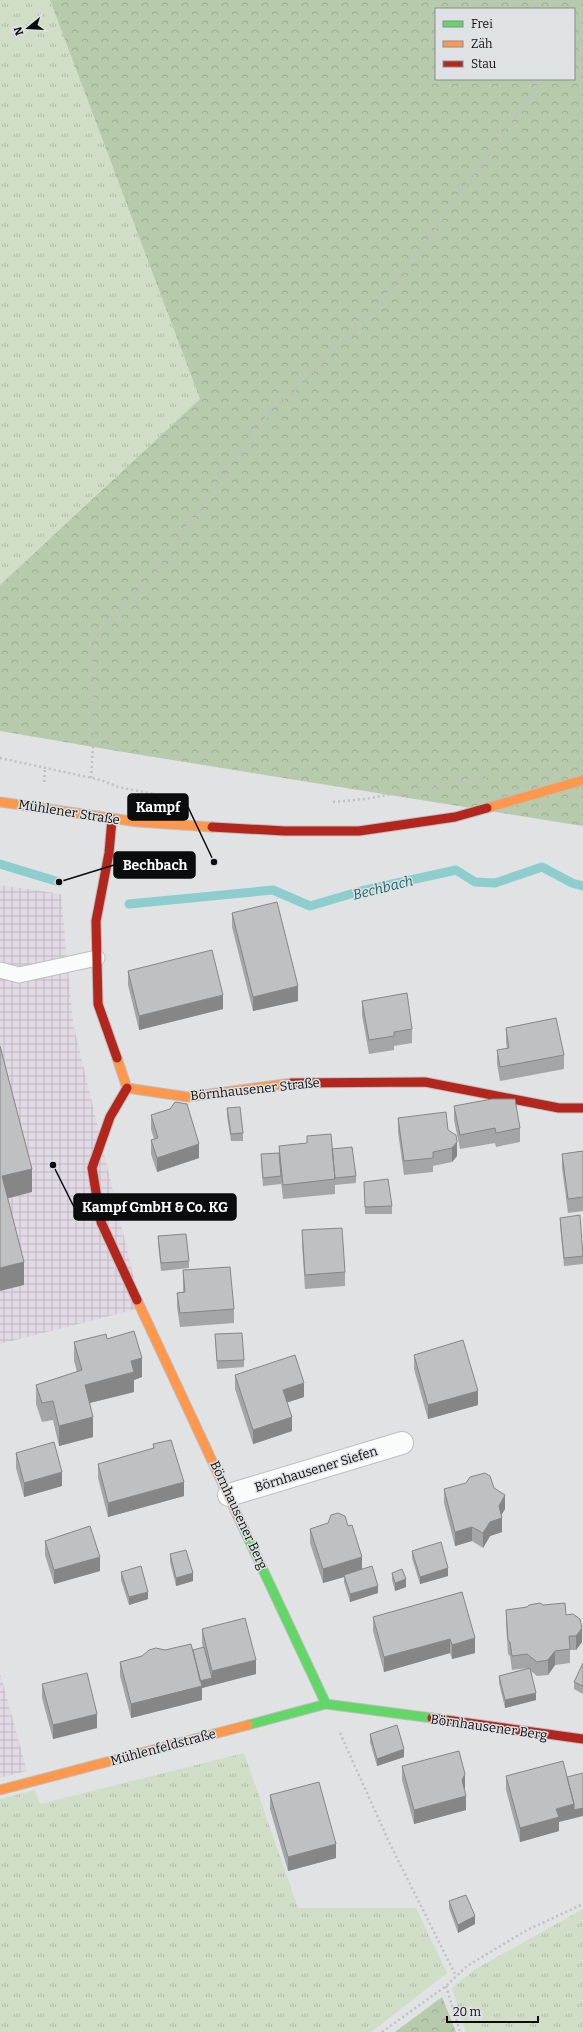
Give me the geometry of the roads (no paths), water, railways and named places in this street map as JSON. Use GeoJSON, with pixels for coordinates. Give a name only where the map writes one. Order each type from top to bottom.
{"type":"FeatureCollection","features":[{"type":"Feature","properties":{"kind":"street","name":"Mühlener Straße"},"geometry":{"type":"LineString","coordinates":[[0,802],[138,822],[285,831],[359,831],[455,817],[583,780]]}},
{"type":"Feature","properties":{"kind":"street"},"geometry":{"type":"LineString","coordinates":[[112,819],[109,853],[96,921],[98,1004],[127,1088]]}},
{"type":"Feature","properties":{"kind":"street","name":"Börnhausener Straße"},"geometry":{"type":"LineString","coordinates":[[127,1088],[188,1097],[303,1082],[424,1082],[559,1108],[583,1108]]}},
{"type":"Feature","properties":{"kind":"street","name":"Börnhausener Berg"},"geometry":{"type":"LineString","coordinates":[[127,1088],[110,1117],[92,1168],[101,1222],[326,1704],[583,1739]]}},
{"type":"Feature","properties":{"kind":"street","name":"Börnhausener Siefen"},"geometry":{"type":"LineString","coordinates":[[229,1495],[402,1443]]}},
{"type":"Feature","properties":{"kind":"street","name":"Mühlenfeldstraße"},"geometry":{"type":"LineString","coordinates":[[0,1790],[326,1704]]}},
{"type":"Feature","properties":{"kind":"lane"},"geometry":{"type":"LineString","coordinates":[[0,970],[19,975],[97,958]]}},
{"type":"Feature","properties":{"kind":"waterway","name":"Bechbach"},"geometry":{"type":"LineString","coordinates":[[0,864],[59,882]]}},
{"type":"Feature","properties":{"kind":"waterway","name":"Bechbach"},"geometry":{"type":"LineString","coordinates":[[129,904],[273,890],[310,906],[361,891],[456,870],[475,882],[495,883],[542,867],[572,883],[583,886]]}},
{"type":"Feature","properties":{"kind":"place","name":"Kampf"},"geometry":{"type":"Point","coordinates":[214,862]}},
{"type":"Feature","properties":{"kind":"place","name":"Bechbach"},"geometry":{"type":"Point","coordinates":[59,882]}},
{"type":"Feature","properties":{"kind":"place","name":"Kampf GmbH & Co. KG"},"geometry":{"type":"Point","coordinates":[53,1165]}}]}
